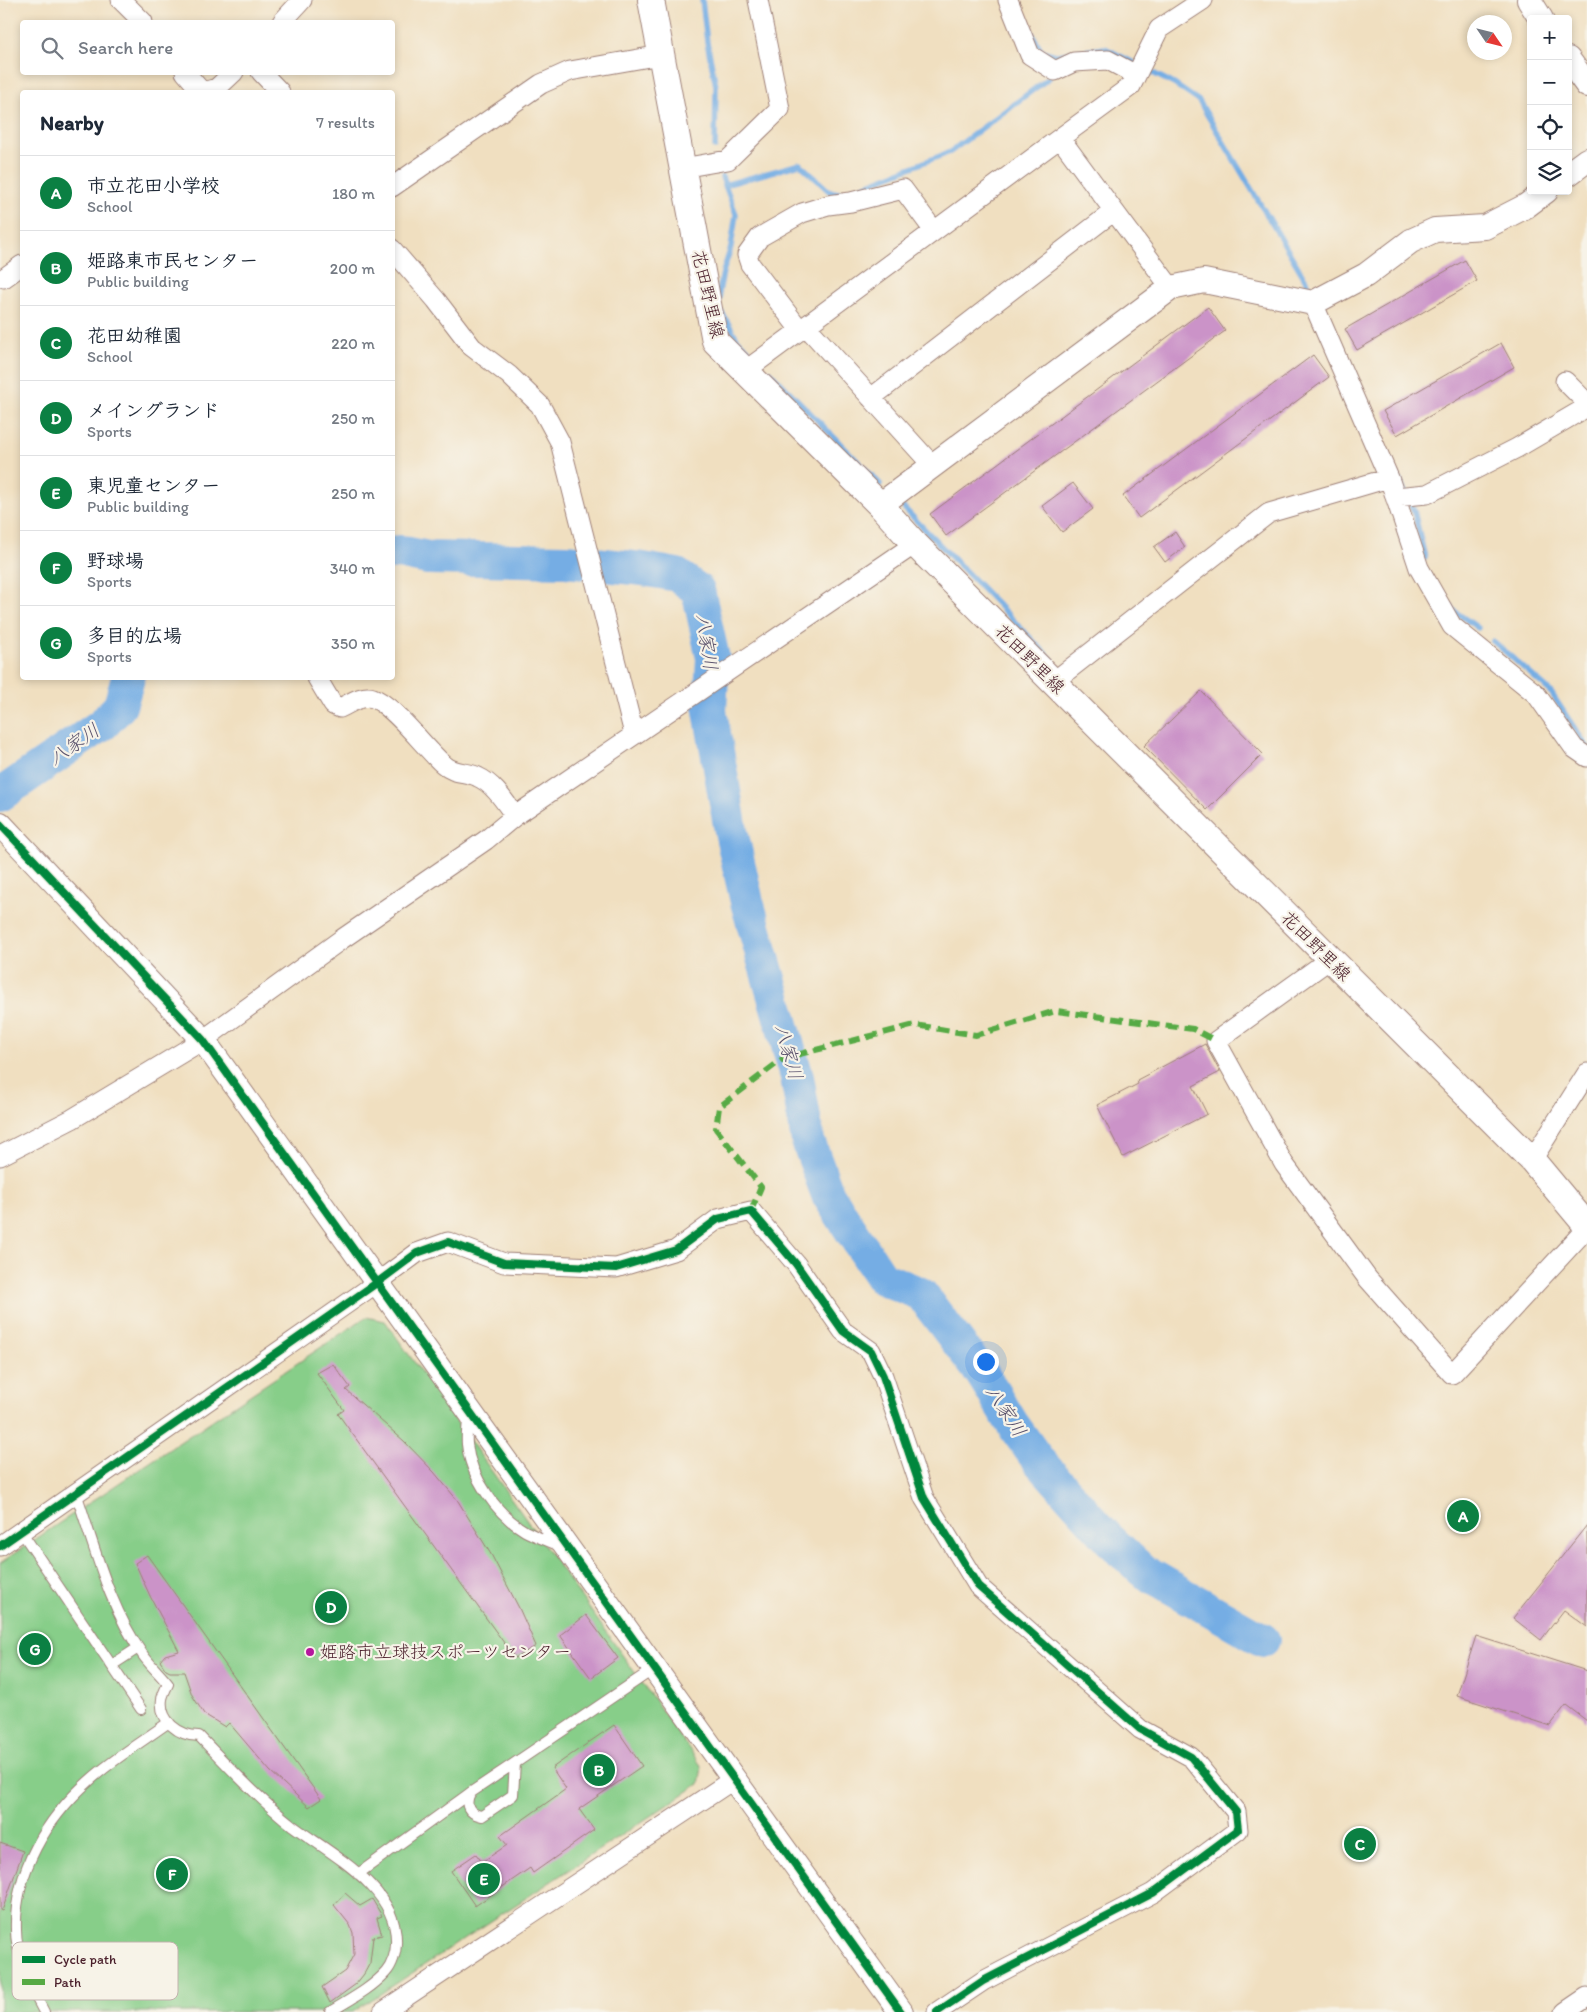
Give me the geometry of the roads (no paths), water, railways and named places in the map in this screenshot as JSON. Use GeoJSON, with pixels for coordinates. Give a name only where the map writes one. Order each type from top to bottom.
{"type":"FeatureCollection","features":[{"type":"Feature","properties":{"kind":"main road","name":"花田野里線"},"geometry":{"type":"LineString","coordinates":[[651,0],[715,341],[880,505],[915,544],[1532,1160],[1587,1227]]}},
{"type":"Feature","properties":{"kind":"street"},"geometry":{"type":"LineString","coordinates":[[121,0],[140,20]]}},
{"type":"Feature","properties":{"kind":"street"},"geometry":{"type":"LineString","coordinates":[[284,20],[302,0]]}},
{"type":"Feature","properties":{"kind":"street"},"geometry":{"type":"LineString","coordinates":[[682,168],[728,160],[780,109],[758,0]]}},
{"type":"Feature","properties":{"kind":"street"},"geometry":{"type":"LineString","coordinates":[[1008,0],[1030,55],[1055,71],[1074,62],[1108,60],[1140,66]]}},
{"type":"Feature","properties":{"kind":"street"},"geometry":{"type":"LineString","coordinates":[[745,371],[1131,86],[1159,29],[1203,0]]}},
{"type":"Feature","properties":{"kind":"street"},"geometry":{"type":"LineString","coordinates":[[1529,0],[1538,15]]}},
{"type":"Feature","properties":{"kind":"street"},"geometry":{"type":"LineString","coordinates":[[395,185],[541,84],[570,72],[661,56]]}},
{"type":"Feature","properties":{"kind":"street"},"geometry":{"type":"LineString","coordinates":[[1569,60],[1587,85]]}},
{"type":"Feature","properties":{"kind":"street"},"geometry":{"type":"LineString","coordinates":[[188,75],[201,90]]}},
{"type":"Feature","properties":{"kind":"street"},"geometry":{"type":"LineString","coordinates":[[210,90],[217,88],[231,75]]}},
{"type":"Feature","properties":{"kind":"street"},"geometry":{"type":"LineString","coordinates":[[264,75],[278,90]]}},
{"type":"Feature","properties":{"kind":"street"},"geometry":{"type":"LineString","coordinates":[[1060,138],[1171,288]]}},
{"type":"Feature","properties":{"kind":"street"},"geometry":{"type":"LineString","coordinates":[[1572,171],[1587,160]]}},
{"type":"Feature","properties":{"kind":"street"},"geometry":{"type":"LineString","coordinates":[[933,466],[803,328],[750,264],[747,255],[760,236],[802,213],[828,205],[851,202],[902,189],[934,231]]}},
{"type":"Feature","properties":{"kind":"street"},"geometry":{"type":"LineString","coordinates":[[880,505],[1171,288],[1204,281],[1313,304],[1366,274],[1411,241],[1435,230],[1485,227],[1526,206],[1541,195]]}},
{"type":"Feature","properties":{"kind":"street"},"geometry":{"type":"LineString","coordinates":[[871,398],[1114,211]]}},
{"type":"Feature","properties":{"kind":"street"},"geometry":{"type":"LineString","coordinates":[[395,252],[436,300],[472,347],[509,375],[540,405],[560,442],[634,734]]}},
{"type":"Feature","properties":{"kind":"street"},"geometry":{"type":"LineString","coordinates":[[4,278],[20,266]]}},
{"type":"Feature","properties":{"kind":"street"},"geometry":{"type":"LineString","coordinates":[[1313,304],[1389,478],[1419,568],[1452,626],[1536,694],[1574,748],[1587,757]]}},
{"type":"Feature","properties":{"kind":"street"},"geometry":{"type":"LineString","coordinates":[[1396,497],[1427,494],[1517,448],[1587,405],[1565,381]]}},
{"type":"Feature","properties":{"kind":"street"},"geometry":{"type":"LineString","coordinates":[[1053,682],[1269,514],[1389,478]]}},
{"type":"Feature","properties":{"kind":"street"},"geometry":{"type":"LineString","coordinates":[[0,1156],[72,1119],[203,1040],[342,939],[486,840],[515,816],[915,544]]}},
{"type":"Feature","properties":{"kind":"street"},"geometry":{"type":"LineString","coordinates":[[318,680],[333,705],[340,708],[359,699],[371,697],[386,706],[445,766],[460,774],[476,775],[488,782],[515,816]]}},
{"type":"Feature","properties":{"kind":"street"},"geometry":{"type":"LineString","coordinates":[[0,824],[203,1040],[656,1668],[901,2012]]}},
{"type":"Feature","properties":{"kind":"street"},"geometry":{"type":"LineString","coordinates":[[1330,959],[1216,1040],[1284,1164],[1368,1280],[1452,1374],[1587,1227]]}},
{"type":"Feature","properties":{"kind":"street"},"geometry":{"type":"LineString","coordinates":[[1532,1160],[1587,1073]]}},
{"type":"Feature","properties":{"kind":"street"},"geometry":{"type":"LineString","coordinates":[[0,1546],[417,1253],[448,1242],[504,1263],[616,1268],[676,1250],[718,1219],[752,1211],[796,1264],[843,1331],[871,1351],[883,1376],[924,1498],[978,1586],[1140,1729],[1191,1757],[1236,1812],[1238,1830],[1153,1893],[983,1981],[937,2012]]}},
{"type":"Feature","properties":{"kind":"street"},"geometry":{"type":"LineString","coordinates":[[383,2012],[734,1778]]}},
{"type":"Feature","properties":{"kind":"street"},"geometry":{"type":"LineString","coordinates":[[1565,2012],[1587,1997]]}},
{"type":"Feature","properties":{"kind":"lane"},"geometry":{"type":"LineString","coordinates":[[469,1408],[467,1444],[471,1460],[482,1485],[493,1502],[506,1518],[525,1531],[570,1550]]}},
{"type":"Feature","properties":{"kind":"lane"},"geometry":{"type":"LineString","coordinates":[[76,1493],[108,1588],[127,1631],[138,1648],[168,1684],[162,1699],[164,1715],[174,1729],[188,1736],[199,1736],[246,1784],[291,1824],[358,1874],[386,1902],[396,1929],[396,1949],[387,1970],[376,1982],[330,2012]]}},
{"type":"Feature","properties":{"kind":"lane"},"geometry":{"type":"LineString","coordinates":[[21,1531],[141,1709]]}},
{"type":"Feature","properties":{"kind":"lane"},"geometry":{"type":"LineString","coordinates":[[112,1666],[138,1648]]}},
{"type":"Feature","properties":{"kind":"lane"},"geometry":{"type":"LineString","coordinates":[[358,1874],[470,1793],[656,1668]]}},
{"type":"Feature","properties":{"kind":"lane"},"geometry":{"type":"LineString","coordinates":[[18,1942],[16,1930],[18,1901],[23,1875],[33,1851],[65,1804],[90,1780],[169,1722]]}},
{"type":"Feature","properties":{"kind":"lane"},"geometry":{"type":"LineString","coordinates":[[470,1793],[467,1798],[467,1805],[470,1811],[482,1816],[488,1813],[513,1795],[515,1763]]}},
{"type":"Feature","properties":{"kind":"lane"},"geometry":{"type":"LineString","coordinates":[[38,2000],[44,2012]]}},
{"type":"Feature","properties":{"kind":"waterway"},"geometry":{"type":"LineString","coordinates":[[702,0],[707,42],[716,86],[715,147]]}},
{"type":"Feature","properties":{"kind":"waterway"},"geometry":{"type":"LineString","coordinates":[[1027,25],[1042,51],[1056,55],[1105,48],[1174,84],[1199,101],[1311,289]]}},
{"type":"Feature","properties":{"kind":"waterway"},"geometry":{"type":"LineString","coordinates":[[724,185],[800,164],[829,191],[843,194],[950,152],[1049,78]]}},
{"type":"Feature","properties":{"kind":"waterway"},"geometry":{"type":"LineString","coordinates":[[720,299],[719,292],[731,247],[736,214],[722,177]]}},
{"type":"Feature","properties":{"kind":"waterway"},"geometry":{"type":"LineString","coordinates":[[722,313],[738,340],[748,350]]}},
{"type":"Feature","properties":{"kind":"waterway"},"geometry":{"type":"LineString","coordinates":[[770,372],[880,484]]}},
{"type":"Feature","properties":{"kind":"waterway"},"geometry":{"type":"LineString","coordinates":[[1397,475],[1414,511],[1425,558]]}},
{"type":"Feature","properties":{"kind":"waterway"},"geometry":{"type":"LineString","coordinates":[[904,508],[1052,660]]}},
{"type":"Feature","properties":{"kind":"waterway","name":"八家川"},"geometry":{"type":"LineString","coordinates":[[395,553],[428,558],[566,561],[643,569],[677,575],[698,590],[713,658],[710,711],[731,831],[747,902],[797,1077],[808,1141],[828,1195],[882,1278],[921,1294],[982,1374],[1013,1425],[1038,1460],[1109,1539],[1143,1571],[1263,1640]]}},
{"type":"Feature","properties":{"kind":"waterway"},"geometry":{"type":"LineString","coordinates":[[1450,606],[1478,628]]}},
{"type":"Feature","properties":{"kind":"waterway"},"geometry":{"type":"LineString","coordinates":[[1493,641],[1550,691],[1587,747]]}},
{"type":"Feature","properties":{"kind":"waterway","name":"八家川"},"geometry":{"type":"LineString","coordinates":[[0,795],[103,724],[120,706],[127,680]]}},
{"type":"Feature","properties":{"kind":"place","name":"市立花田小学校"},"geometry":{"type":"Point","coordinates":[1463,1516]}},
{"type":"Feature","properties":{"kind":"place","name":"メイングランド"},"geometry":{"type":"Point","coordinates":[331,1607]}},
{"type":"Feature","properties":{"kind":"place","name":"多目的広場"},"geometry":{"type":"Point","coordinates":[35,1649]}},
{"type":"Feature","properties":{"kind":"place","name":"姫路市立球技スポーツセンター"},"geometry":{"type":"Point","coordinates":[310,1652]}},
{"type":"Feature","properties":{"kind":"place","name":"姫路東市民センター"},"geometry":{"type":"Point","coordinates":[599,1770]}},
{"type":"Feature","properties":{"kind":"place","name":"花田幼稚園"},"geometry":{"type":"Point","coordinates":[1360,1844]}},
{"type":"Feature","properties":{"kind":"place","name":"野球場"},"geometry":{"type":"Point","coordinates":[172,1874]}},
{"type":"Feature","properties":{"kind":"place","name":"東児童センター"},"geometry":{"type":"Point","coordinates":[484,1879]}}]}
